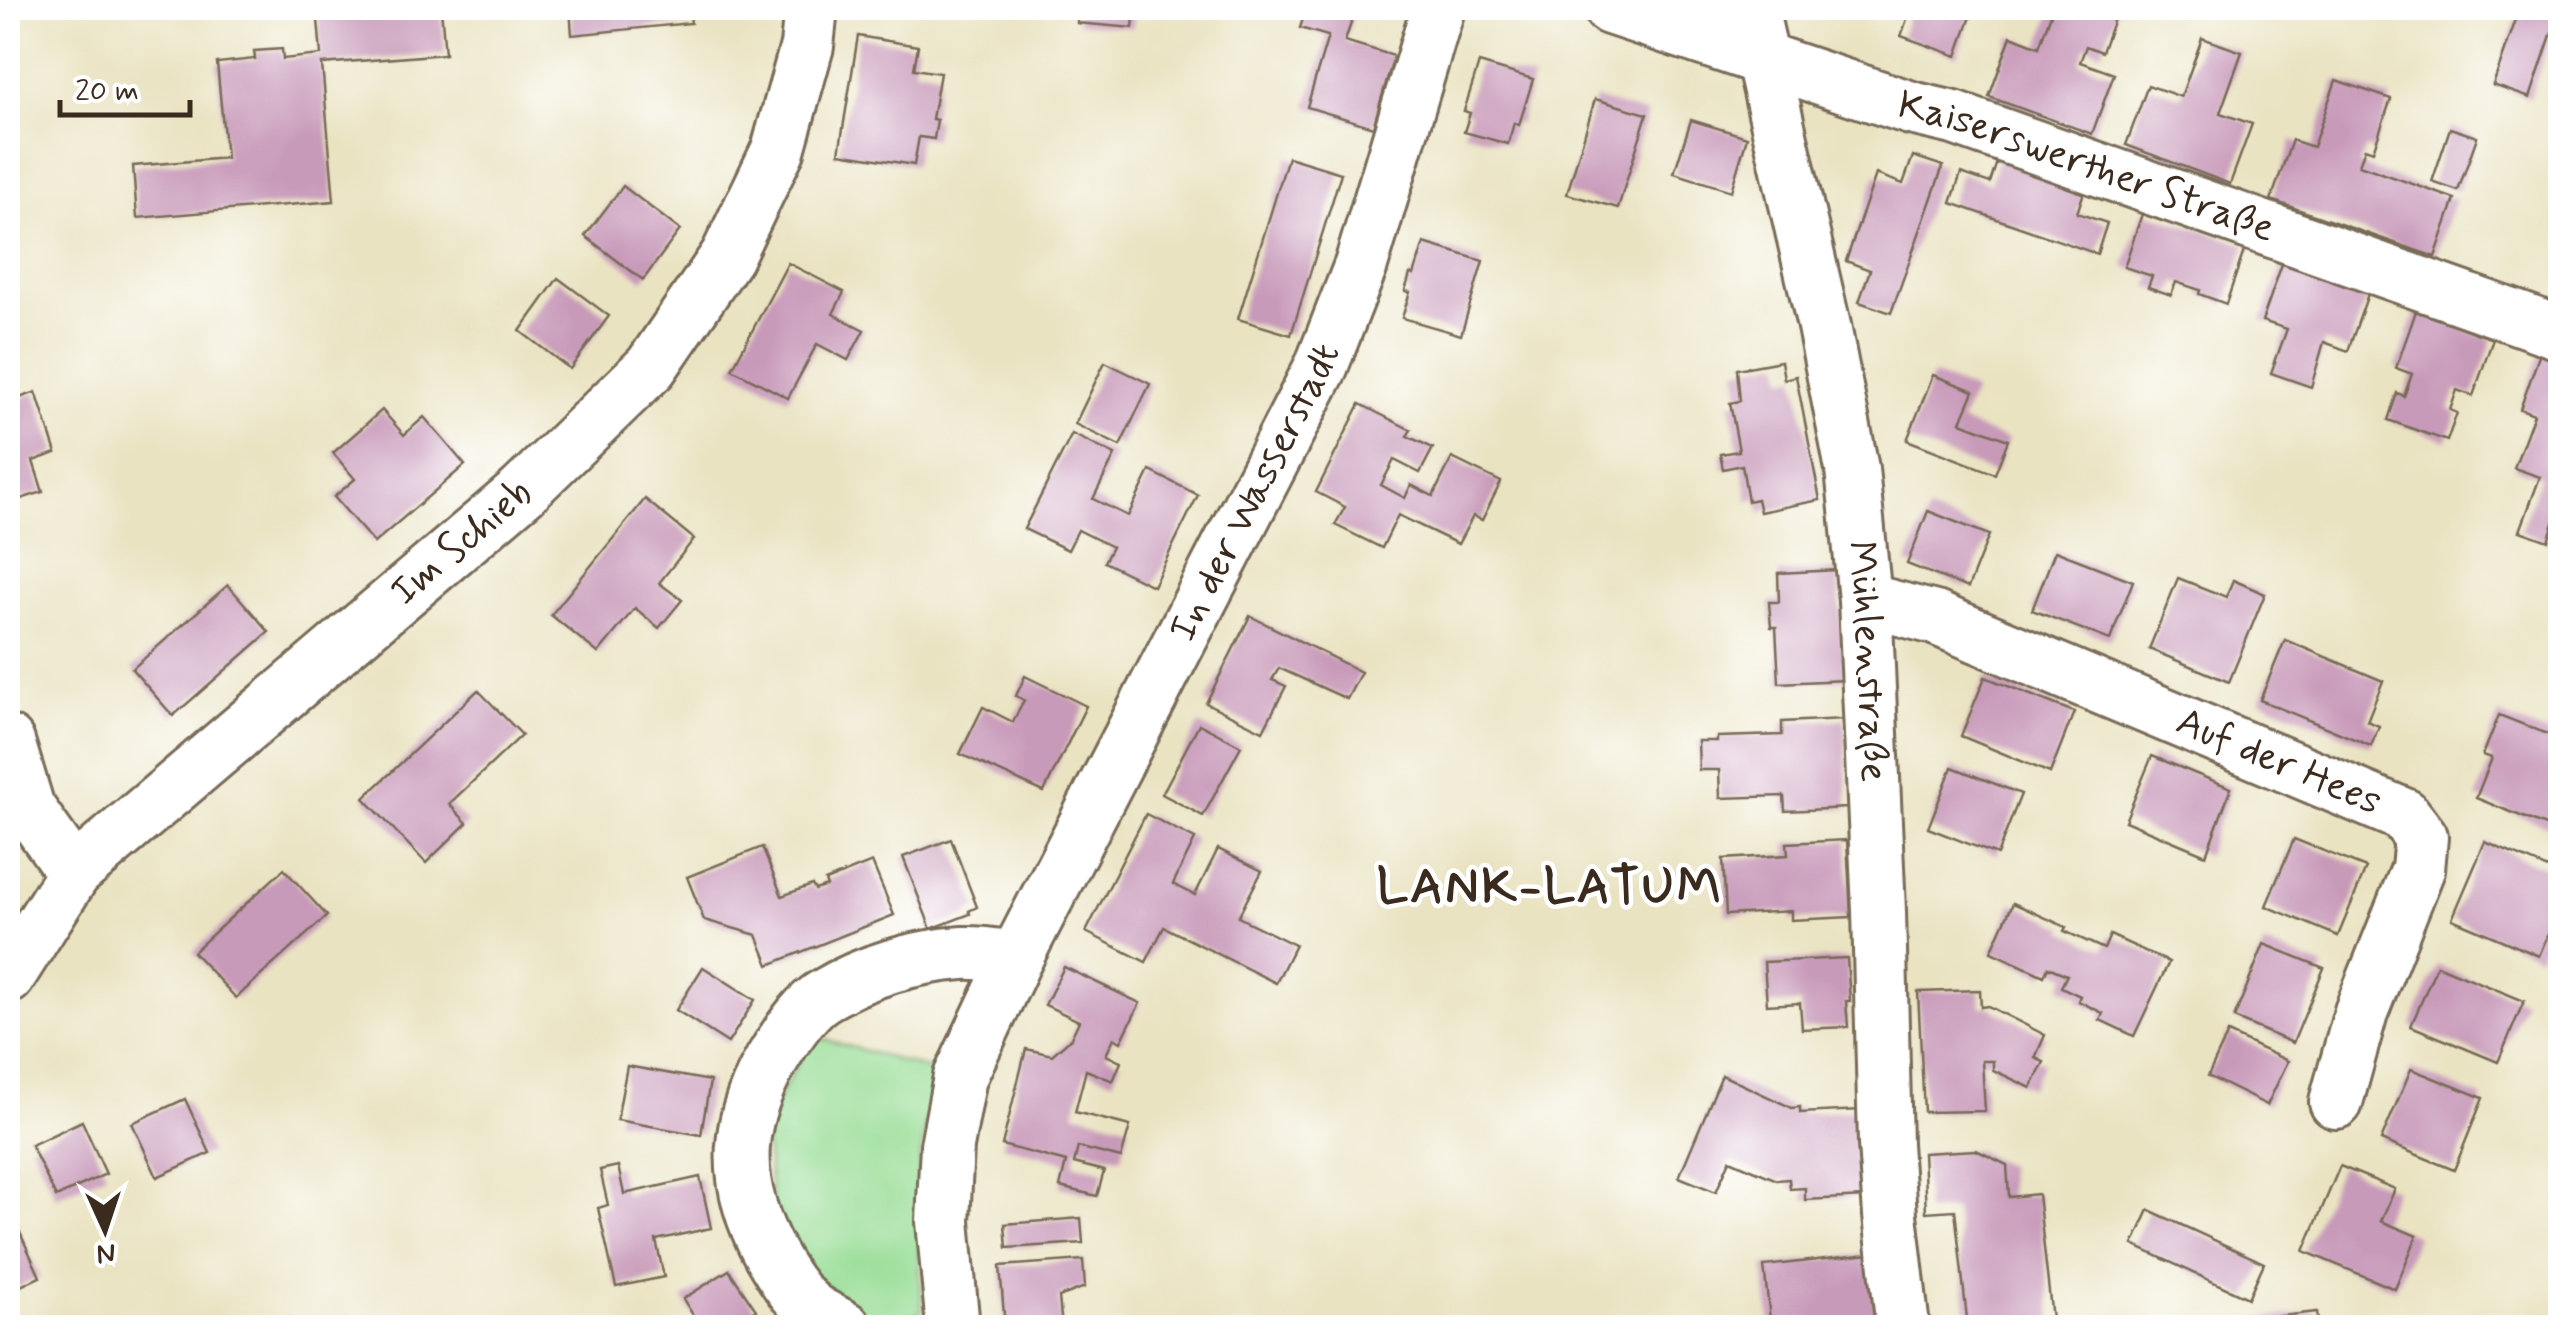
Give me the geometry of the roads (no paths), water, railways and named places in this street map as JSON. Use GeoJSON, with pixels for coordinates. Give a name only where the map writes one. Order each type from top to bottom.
{"type":"FeatureCollection","features":[{"type":"Feature","properties":{"kind":"street","name":"Im Schieb"},"geometry":{"type":"LineString","coordinates":[[8,978],[74,873],[522,491],[651,368],[728,256],[778,150],[807,46],[811,8]]}},
{"type":"Feature","properties":{"kind":"street","name":"In der Wasserstadt"},"geometry":{"type":"LineString","coordinates":[[953,1328],[943,1221],[947,1146],[960,1077],[1016,958],[1321,366],[1361,265],[1438,8]]}},
{"type":"Feature","properties":{"kind":"street","name":"Kaiserswerther Straße"},"geometry":{"type":"LineString","coordinates":[[1610,8],[1756,32],[1911,108],[1973,124],[2560,334]]}},
{"type":"Feature","properties":{"kind":"street","name":"Mühlenstraße"},"geometry":{"type":"LineString","coordinates":[[1756,32],[1824,326],[1852,469],[1865,600],[1885,1144],[1902,1328]]}},
{"type":"Feature","properties":{"kind":"street","name":"Auf der Hees"},"geometry":{"type":"LineString","coordinates":[[1865,600],[1935,618],[2404,815],[2421,836],[2418,869],[2361,1012],[2336,1102]]}},
{"type":"Feature","properties":{"kind":"street"},"geometry":{"type":"LineString","coordinates":[[8,742],[28,808],[74,873]]}},
{"type":"Feature","properties":{"kind":"street"},"geometry":{"type":"LineString","coordinates":[[845,1328],[810,1308],[782,1276],[754,1223],[742,1175],[744,1126],[761,1076],[790,1031],[822,996],[837,989],[882,969],[936,956],[968,953],[1016,958]]}},
{"type":"Feature","properties":{"kind":"district","name":"LANK-LATUM"},"geometry":{"type":"Point","coordinates":[1550,888]}}]}
